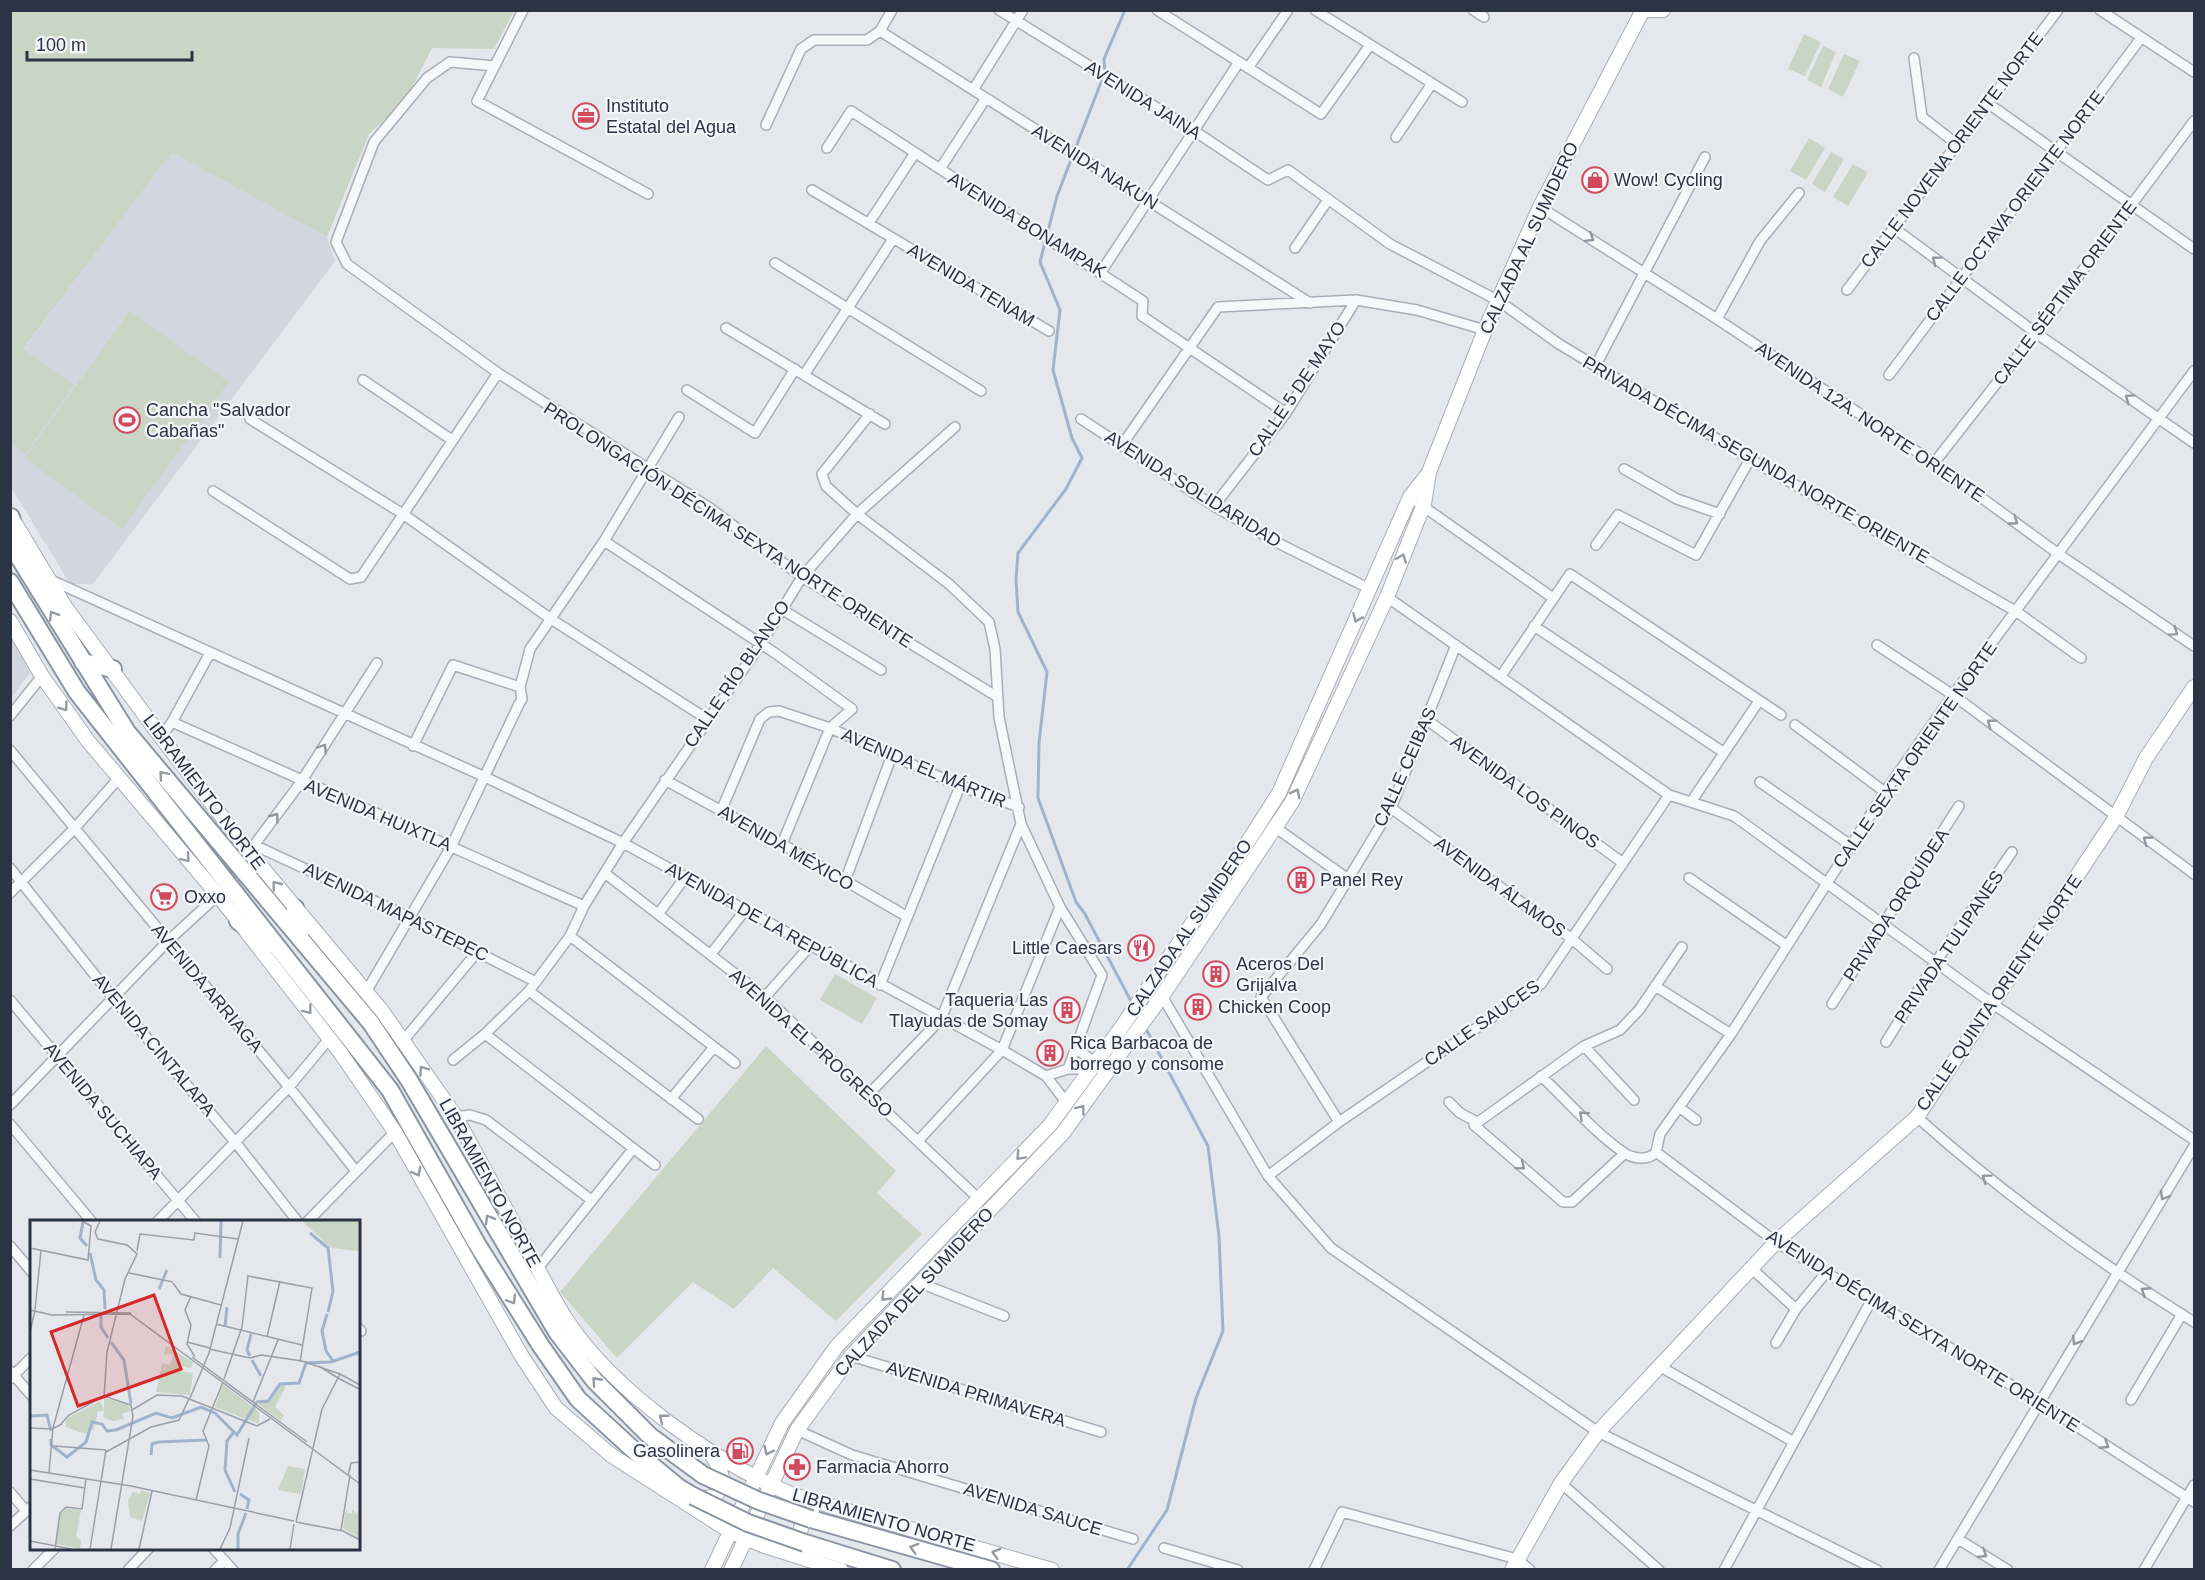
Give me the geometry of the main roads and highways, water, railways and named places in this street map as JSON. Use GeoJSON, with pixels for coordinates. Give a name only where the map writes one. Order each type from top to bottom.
{"type":"FeatureCollection","features":[{"type":"Feature","properties":{"kind":"highway"},"geometry":{"type":"LineString","coordinates":[[11,516],[21,562]]}},
{"type":"Feature","properties":{"kind":"highway","name":"LIBRAMIENTO NORTE"},"geometry":{"type":"LineString","coordinates":[[10,543],[127,732],[371,1023],[409,1080],[557,1332],[594,1380],[650,1436],[703,1475],[759,1501],[811,1519],[991,1569]]}},
{"type":"Feature","properties":{"kind":"highway","name":"LIBRAMIENTO NORTE"},"geometry":{"type":"LineString","coordinates":[[10,582],[77,692],[390,1090],[477,1244],[541,1346],[578,1399],[638,1454],[678,1487],[693,1496],[748,1523],[892,1569]]}},
{"type":"Feature","properties":{"kind":"highway"},"geometry":{"type":"LineString","coordinates":[[83,662],[113,669]]}},
{"type":"Feature","properties":{"kind":"highway"},"geometry":{"type":"LineString","coordinates":[[295,908],[300,937]]}},
{"type":"Feature","properties":{"kind":"highway"},"geometry":{"type":"LineString","coordinates":[[238,921],[289,960]]}},
{"type":"Feature","properties":{"kind":"waterway"},"geometry":{"type":"LineString","coordinates":[[1125,10],[1104,59],[1105,72],[1057,196],[1040,262],[1060,310],[1053,370],[1072,438],[1082,458],[1066,489],[1018,553],[1016,579],[1018,612],[1047,672],[1039,743],[1038,798],[1076,902],[1085,914],[1132,1003]]}},
{"type":"Feature","properties":{"kind":"waterway"},"geometry":{"type":"LineString","coordinates":[[1127,1570],[1167,1510],[1196,1398],[1223,1331],[1219,1236],[1208,1146],[1145,1027]]}},
{"type":"Feature","properties":{"kind":"place","name":"Instituto Estatal del Agua"},"geometry":{"type":"Point","coordinates":[586,116]}},
{"type":"Feature","properties":{"kind":"place","name":"Wow! Cycling"},"geometry":{"type":"Point","coordinates":[1595,180]}},
{"type":"Feature","properties":{"kind":"place","name":"Cancha \"Salvador Cabañas\""},"geometry":{"type":"Point","coordinates":[127,420]}},
{"type":"Feature","properties":{"kind":"place","name":"Panel Rey"},"geometry":{"type":"Point","coordinates":[1301,880]}},
{"type":"Feature","properties":{"kind":"place","name":"Oxxo"},"geometry":{"type":"Point","coordinates":[164,897]}},
{"type":"Feature","properties":{"kind":"place","name":"Little Caesars"},"geometry":{"type":"Point","coordinates":[1141,948]}},
{"type":"Feature","properties":{"kind":"place","name":"Aceros Del Grijalva"},"geometry":{"type":"Point","coordinates":[1216,974]}},
{"type":"Feature","properties":{"kind":"place","name":"Chicken Coop"},"geometry":{"type":"Point","coordinates":[1198,1007]}},
{"type":"Feature","properties":{"kind":"place","name":"Taqueria Las Tlayudas de Somay"},"geometry":{"type":"Point","coordinates":[1067,1010]}},
{"type":"Feature","properties":{"kind":"place","name":"Rica Barbacoa de borrego y consome"},"geometry":{"type":"Point","coordinates":[1050,1053]}},
{"type":"Feature","properties":{"kind":"place","name":"Gasolinera"},"geometry":{"type":"Point","coordinates":[740,1451]}},
{"type":"Feature","properties":{"kind":"place","name":"Farmacia Ahorro"},"geometry":{"type":"Point","coordinates":[797,1467]}}]}
